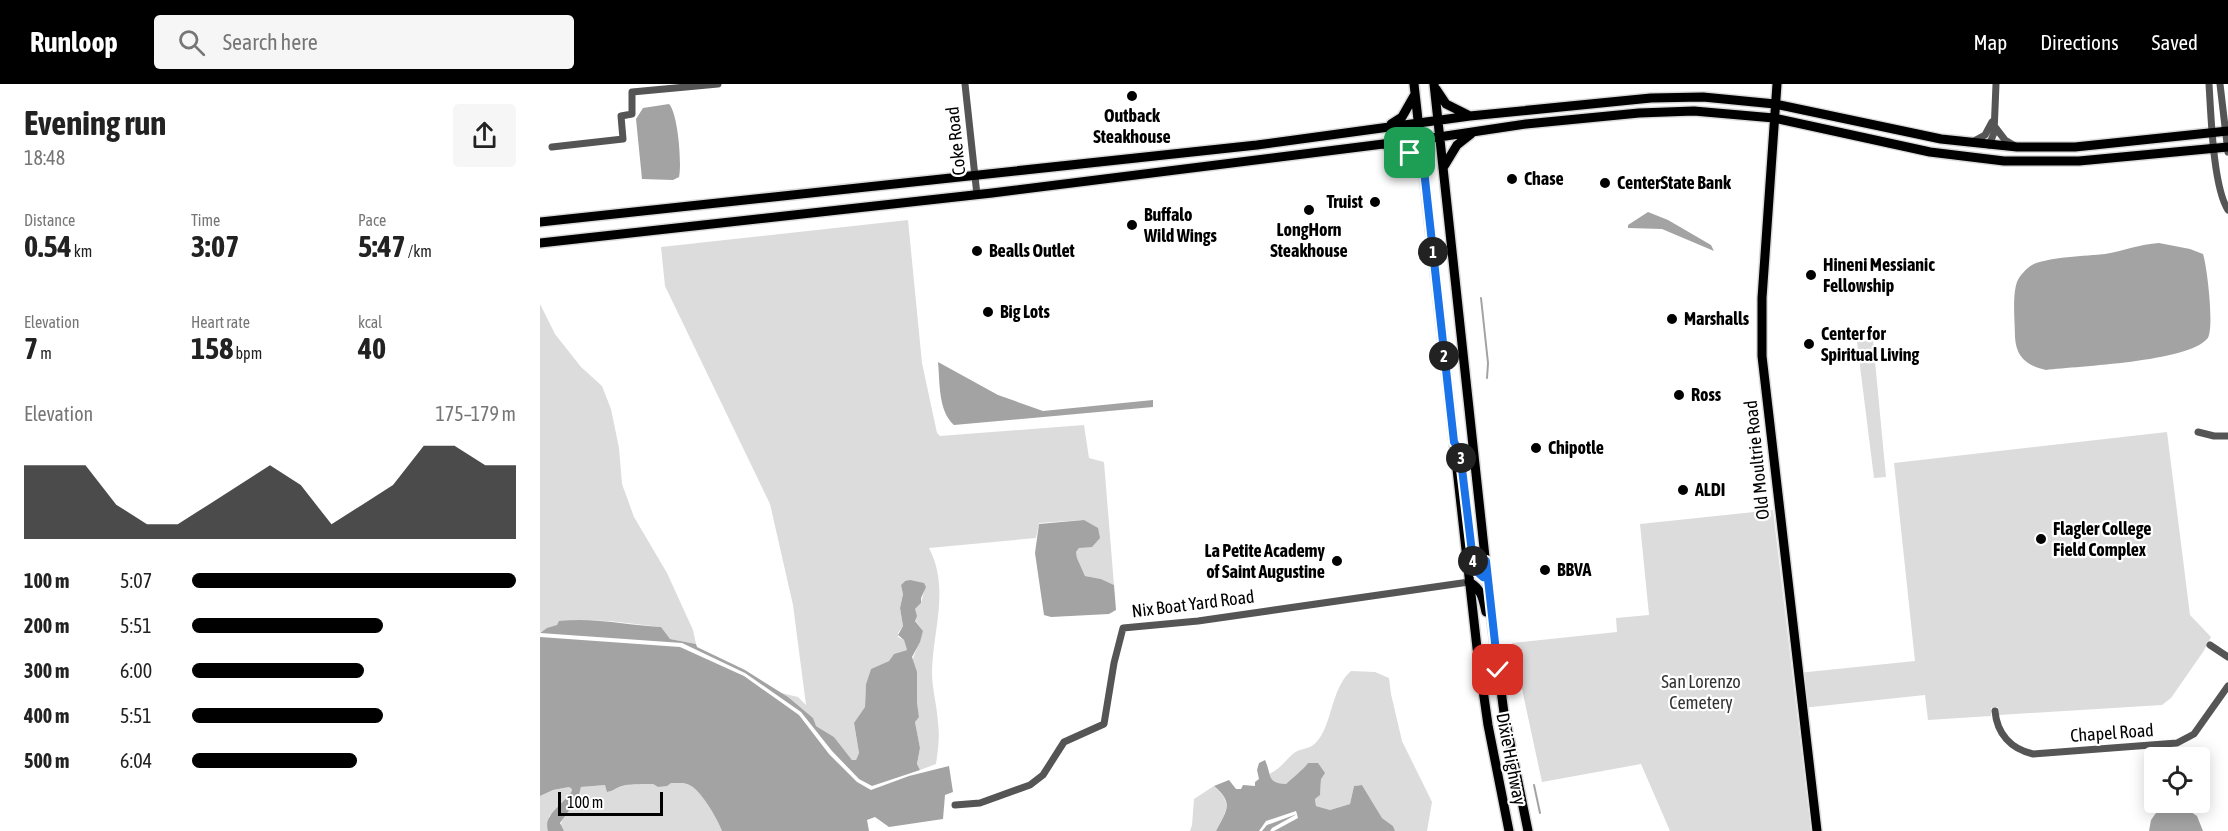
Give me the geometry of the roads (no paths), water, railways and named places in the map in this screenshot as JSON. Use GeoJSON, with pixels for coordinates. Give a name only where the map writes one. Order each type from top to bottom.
{"type":"FeatureCollection","features":[{"type":"Feature","properties":{"kind":"main road","name":"Old Moultrie Road"},"geometry":{"type":"LineString","coordinates":[[1777,84],[1762,298],[1762,356],[1817,831]]}},
{"type":"Feature","properties":{"kind":"main road"},"geometry":{"type":"LineString","coordinates":[[1434,85],[1446,104],[1470,116]]}},
{"type":"Feature","properties":{"kind":"main road","name":"Dixie Highway"},"geometry":{"type":"LineString","coordinates":[[1434,85],[1501,689],[1528,831]]}},
{"type":"Feature","properties":{"kind":"main road"},"geometry":{"type":"LineString","coordinates":[[1388,126],[1402,117],[1409,108],[1414,89]]}},
{"type":"Feature","properties":{"kind":"main road","name":"Dixie Highway"},"geometry":{"type":"LineString","coordinates":[[1414,89],[1474,628],[1488,725],[1509,831]]}},
{"type":"Feature","properties":{"kind":"main road"},"geometry":{"type":"LineString","coordinates":[[540,222],[1257,145],[1388,126],[1608,101],[1703,97],[1775,104],[1915,134],[1970,143],[2017,147],[2075,147],[2227,131]]}},
{"type":"Feature","properties":{"kind":"main road"},"geometry":{"type":"LineString","coordinates":[[1608,101],[1609,116]]}},
{"type":"Feature","properties":{"kind":"main road"},"geometry":{"type":"LineString","coordinates":[[540,243],[977,195],[1609,116],[1694,111],[1774,118],[1954,156],[2004,161],[2056,162],[2228,148]]}},
{"type":"Feature","properties":{"kind":"main road"},"geometry":{"type":"LineString","coordinates":[[1443,168],[1457,145],[1463,139],[1479,131]]}},
{"type":"Feature","properties":{"kind":"main road"},"geometry":{"type":"LineString","coordinates":[[1379,144],[1407,150],[1424,170]]}},
{"type":"Feature","properties":{"kind":"main road"},"geometry":{"type":"LineString","coordinates":[[1215,166],[1231,159],[1253,155],[1257,145]]}},
{"type":"Feature","properties":{"kind":"main road"},"geometry":{"type":"LineString","coordinates":[[1954,156],[1977,152],[1989,145]]}},
{"type":"Feature","properties":{"kind":"main road"},"geometry":{"type":"LineString","coordinates":[[1454,442],[1460,452],[1474,569],[1483,577]]}},
{"type":"Feature","properties":{"kind":"main road"},"geometry":{"type":"LineString","coordinates":[[1483,577],[1486,561]]}},
{"type":"Feature","properties":{"kind":"main road"},"geometry":{"type":"LineString","coordinates":[[1469,582],[1483,577]]}},
{"type":"Feature","properties":{"kind":"main road"},"geometry":{"type":"LineString","coordinates":[[1469,582],[1479,589],[1483,598],[1493,667],[1501,689]]}},
{"type":"Feature","properties":{"kind":"main road"},"geometry":{"type":"LineString","coordinates":[[1474,628],[1480,636],[1497,750],[1516,831]]}},
{"type":"Feature","properties":{"kind":"street"},"geometry":{"type":"LineString","coordinates":[[552,147],[623,140],[621,116],[632,114],[632,92],[718,84]]}},
{"type":"Feature","properties":{"kind":"street","name":"Coke Road"},"geometry":{"type":"LineString","coordinates":[[965,84],[977,195]]}},
{"type":"Feature","properties":{"kind":"street"},"geometry":{"type":"LineString","coordinates":[[1989,145],[1994,137],[1996,84]]}},
{"type":"Feature","properties":{"kind":"street"},"geometry":{"type":"LineString","coordinates":[[2210,84],[2214,148],[2223,201],[2228,210]]}},
{"type":"Feature","properties":{"kind":"street"},"geometry":{"type":"LineString","coordinates":[[2220,84],[2228,148]]}},
{"type":"Feature","properties":{"kind":"street"},"geometry":{"type":"LineString","coordinates":[[1970,143],[1985,135],[1994,123]]}},
{"type":"Feature","properties":{"kind":"street"},"geometry":{"type":"LineString","coordinates":[[1994,123],[2005,140],[2017,147]]}},
{"type":"Feature","properties":{"kind":"street"},"geometry":{"type":"LineString","coordinates":[[2198,432],[2214,436],[2228,436]]}},
{"type":"Feature","properties":{"kind":"street","name":"Nix Boat Yard Road"},"geometry":{"type":"LineString","coordinates":[[955,805],[980,803],[1030,785],[1043,775],[1064,742],[1104,724],[1114,663],[1124,628],[1198,621],[1469,582]]}},
{"type":"Feature","properties":{"kind":"street"},"geometry":{"type":"LineString","coordinates":[[2211,645],[2228,657]]}},
{"type":"Feature","properties":{"kind":"street","name":"Chapel Road"},"geometry":{"type":"LineString","coordinates":[[1995,711],[1997,723],[2004,738],[2020,750],[2033,754],[2177,742],[2194,734],[2228,686]]}},
{"type":"Feature","properties":{"kind":"waterway"},"geometry":{"type":"LineString","coordinates":[[1481,298],[1488,363],[1487,378]]}},
{"type":"Feature","properties":{"kind":"waterway"},"geometry":{"type":"LineString","coordinates":[[1534,785],[1540,813]]}},
{"type":"Feature","properties":{"kind":"place","name":"Outback Steakhouse"},"geometry":{"type":"Point","coordinates":[1132,96]}},
{"type":"Feature","properties":{"kind":"place","name":"Chase"},"geometry":{"type":"Point","coordinates":[1512,179]}},
{"type":"Feature","properties":{"kind":"place","name":"CenterState Bank"},"geometry":{"type":"Point","coordinates":[1605,183]}},
{"type":"Feature","properties":{"kind":"place","name":"Truist"},"geometry":{"type":"Point","coordinates":[1375,202]}},
{"type":"Feature","properties":{"kind":"place","name":"LongHorn Steakhouse"},"geometry":{"type":"Point","coordinates":[1309,210]}},
{"type":"Feature","properties":{"kind":"place","name":"Buffalo Wild Wings"},"geometry":{"type":"Point","coordinates":[1132,225]}},
{"type":"Feature","properties":{"kind":"place","name":"Bealls Outlet"},"geometry":{"type":"Point","coordinates":[977,251]}},
{"type":"Feature","properties":{"kind":"place","name":"Hineni Messianic Fellowship"},"geometry":{"type":"Point","coordinates":[1811,275]}},
{"type":"Feature","properties":{"kind":"place","name":"Big Lots"},"geometry":{"type":"Point","coordinates":[988,312]}},
{"type":"Feature","properties":{"kind":"place","name":"Marshalls"},"geometry":{"type":"Point","coordinates":[1672,319]}},
{"type":"Feature","properties":{"kind":"place","name":"Center for Spiritual Living"},"geometry":{"type":"Point","coordinates":[1809,344]}},
{"type":"Feature","properties":{"kind":"place","name":"Ross"},"geometry":{"type":"Point","coordinates":[1679,395]}},
{"type":"Feature","properties":{"kind":"place","name":"Chipotle"},"geometry":{"type":"Point","coordinates":[1536,448]}},
{"type":"Feature","properties":{"kind":"place","name":"ALDI"},"geometry":{"type":"Point","coordinates":[1683,490]}},
{"type":"Feature","properties":{"kind":"place","name":"Flagler College Field Complex"},"geometry":{"type":"Point","coordinates":[2041,539]}},
{"type":"Feature","properties":{"kind":"place","name":"La Petite Academy of Saint Augustine"},"geometry":{"type":"Point","coordinates":[1337,561]}},
{"type":"Feature","properties":{"kind":"place","name":"BBVA"},"geometry":{"type":"Point","coordinates":[1545,570]}},
{"type":"Feature","properties":{"kind":"park label","name":"San Lorenzo Cemetery"},"geometry":{"type":"Point","coordinates":[1701,692]}}]}
